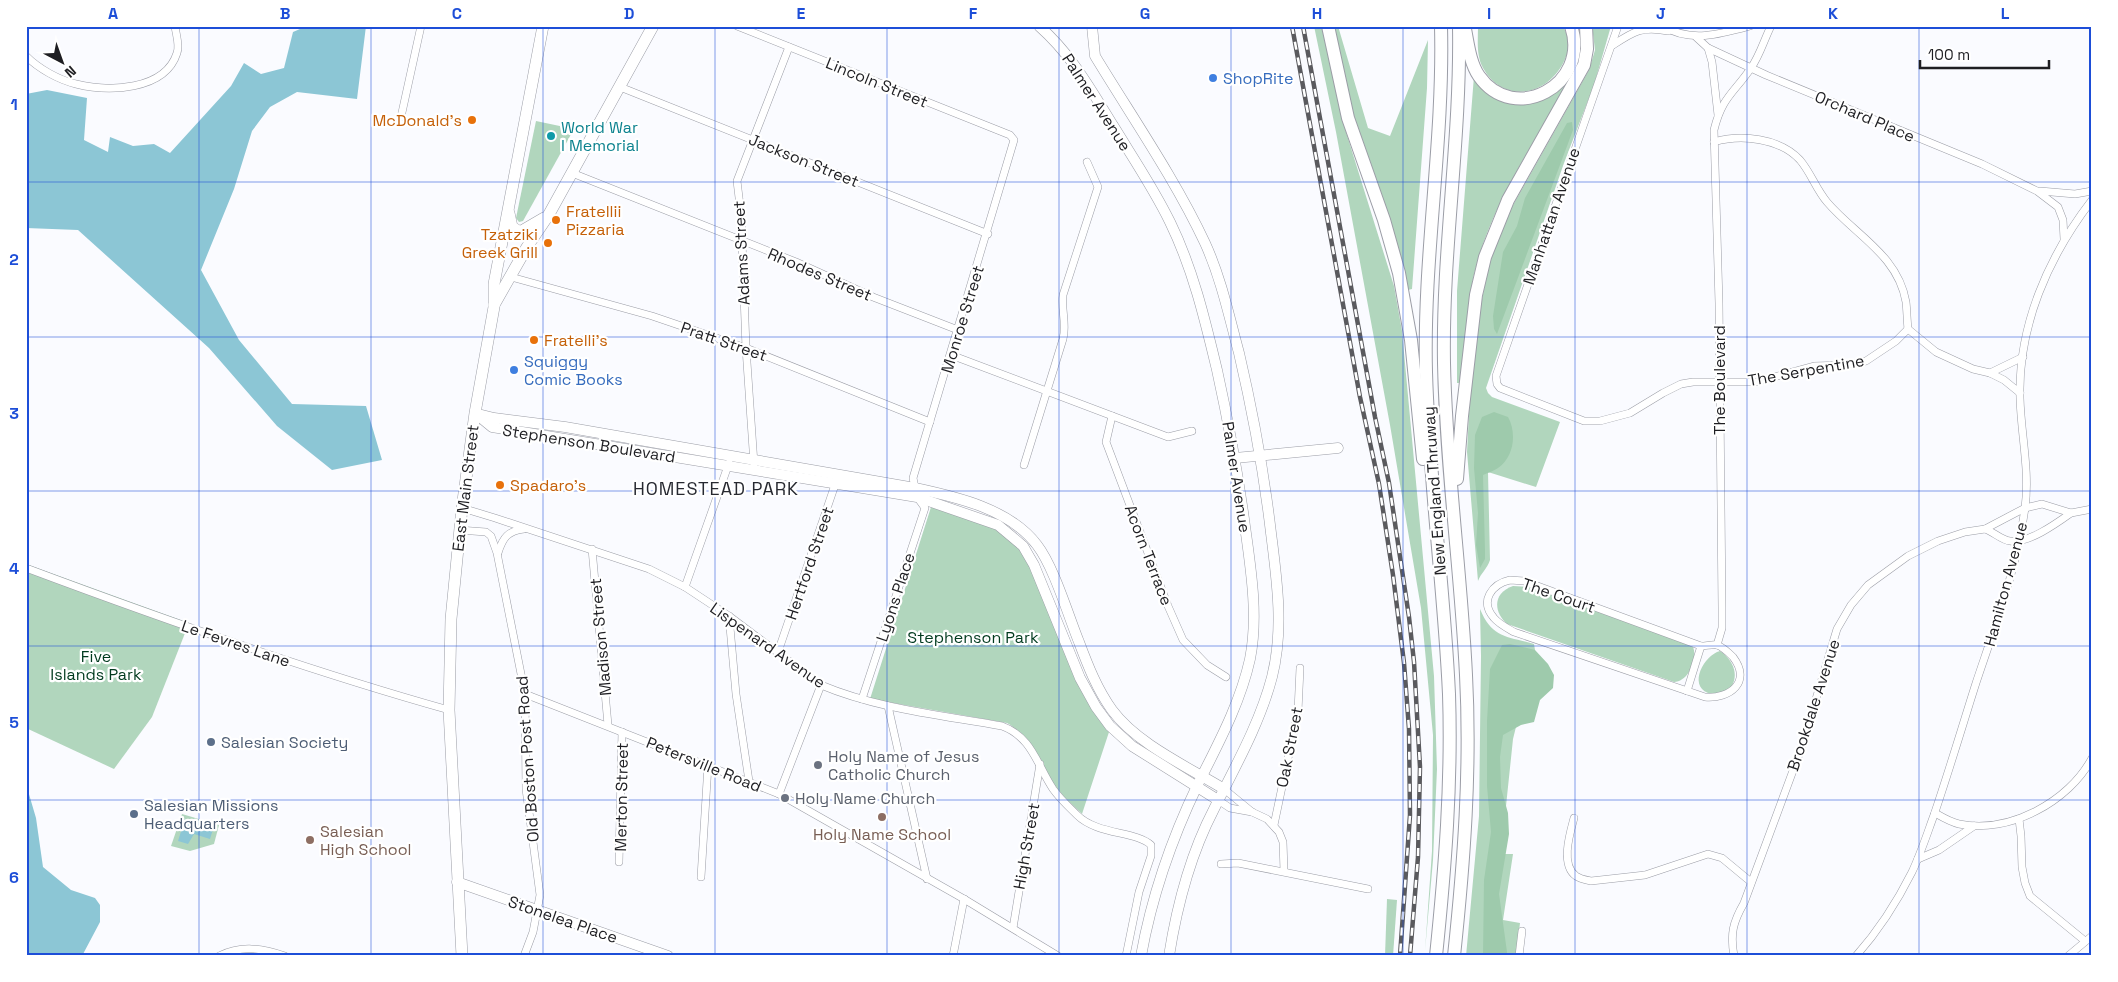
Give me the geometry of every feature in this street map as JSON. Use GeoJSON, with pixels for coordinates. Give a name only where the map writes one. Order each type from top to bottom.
{"type":"FeatureCollection","features":[{"type":"Feature","properties":{"kind":"highway"},"geometry":{"type":"LineString","coordinates":[[1328,26],[1348,118],[1384,220],[1399,274],[1411,340],[1423,459],[1435,510]]}},
{"type":"Feature","properties":{"kind":"highway","name":"New England Thruway"},"geometry":{"type":"LineString","coordinates":[[1436,956],[1447,831],[1450,729],[1446,635],[1427,401],[1426,308],[1440,104],[1442,26]]}},
{"type":"Feature","properties":{"kind":"highway","name":"New England Thruway"},"geometry":{"type":"LineString","coordinates":[[1454,956],[1465,831],[1468,738],[1463,632],[1446,425],[1444,329],[1446,259],[1458,111],[1459,26]]}},
{"type":"Feature","properties":{"kind":"highway"},"geometry":{"type":"LineString","coordinates":[[1464,26],[1474,68],[1482,80],[1497,92],[1522,98],[1545,93],[1566,75],[1572,62],[1575,48],[1571,26]]}},
{"type":"Feature","properties":{"kind":"highway"},"geometry":{"type":"LineString","coordinates":[[1454,518],[1462,408],[1480,275],[1492,238],[1508,200],[1584,65],[1588,49],[1586,26]]}},
{"type":"Feature","properties":{"kind":"main road","name":"East Main Street"},"geometry":{"type":"LineString","coordinates":[[462,956],[449,710],[451,618],[459,530],[475,413],[494,307],[494,284],[543,26]]}},
{"type":"Feature","properties":{"kind":"main road"},"geometry":{"type":"LineString","coordinates":[[494,307],[526,247],[548,216],[653,26]]}},
{"type":"Feature","properties":{"kind":"main road"},"geometry":{"type":"LineString","coordinates":[[508,206],[512,228],[520,232],[548,216]]}},
{"type":"Feature","properties":{"kind":"street"},"geometry":{"type":"LineString","coordinates":[[26,56],[49,72],[75,84],[95,88],[137,85],[166,71],[172,64],[178,46],[176,26]]}},
{"type":"Feature","properties":{"kind":"street"},"geometry":{"type":"LineString","coordinates":[[401,117],[421,26]]}},
{"type":"Feature","properties":{"kind":"street","name":"Lincoln Street"},"geometry":{"type":"LineString","coordinates":[[737,26],[1010,135],[1014,140]]}},
{"type":"Feature","properties":{"kind":"street","name":"Palmer Avenue"},"geometry":{"type":"LineString","coordinates":[[1039,26],[1062,47],[1082,75],[1140,168],[1170,223],[1194,280],[1226,409],[1248,550],[1252,596],[1252,636],[1244,684],[1234,710],[1197,786],[1161,872],[1151,904],[1141,956]]}},
{"type":"Feature","properties":{"kind":"street","name":"Palmer Avenue"},"geometry":{"type":"LineString","coordinates":[[1092,26],[1095,56],[1192,217],[1206,245],[1218,277],[1245,381],[1260,456],[1277,583],[1279,615],[1272,676],[1262,707],[1197,848],[1162,956]]}},
{"type":"Feature","properties":{"kind":"street","name":"Manhattan Avenue"},"geometry":{"type":"LineString","coordinates":[[1500,388],[1497,384],[1496,376],[1565,175],[1613,45],[1618,26]]}},
{"type":"Feature","properties":{"kind":"street"},"geometry":{"type":"LineString","coordinates":[[1663,26],[1671,31]]}},
{"type":"Feature","properties":{"kind":"street"},"geometry":{"type":"LineString","coordinates":[[1613,45],[1635,31],[1652,28],[1696,37],[1750,26]]}},
{"type":"Feature","properties":{"kind":"street","name":"The Boulevard"},"geometry":{"type":"LineString","coordinates":[[1717,645],[1722,628],[1722,607],[1720,383],[1714,130],[1718,115],[1726,98],[1752,68],[1771,26]]}},
{"type":"Feature","properties":{"kind":"street","name":"Orchard Place"},"geometry":{"type":"LineString","coordinates":[[1696,37],[1708,48],[1752,68],[1982,164],[2037,191],[2058,208],[2063,220],[2064,239]]}},
{"type":"Feature","properties":{"kind":"street","name":"Adams Street"},"geometry":{"type":"LineString","coordinates":[[754,465],[738,181],[789,47]]}},
{"type":"Feature","properties":{"kind":"street","name":"The Boulevard"},"geometry":{"type":"LineString","coordinates":[[1708,48],[1712,62],[1718,115]]}},
{"type":"Feature","properties":{"kind":"street","name":"Jackson Street"},"geometry":{"type":"LineString","coordinates":[[620,87],[988,234]]}},
{"type":"Feature","properties":{"kind":"street"},"geometry":{"type":"LineString","coordinates":[[1714,142],[1730,137],[1761,140],[1786,149],[1799,158],[1826,201],[1883,255],[1897,274],[1906,302],[1908,329],[1936,352],[1973,369],[1990,372],[2020,393]]}},
{"type":"Feature","properties":{"kind":"street","name":"Monroe Street"},"geometry":{"type":"LineString","coordinates":[[916,492],[913,478],[988,234],[1014,140]]}},
{"type":"Feature","properties":{"kind":"street"},"geometry":{"type":"LineString","coordinates":[[1024,465],[1065,331],[1062,305],[1064,295],[1098,187],[1088,162]]}},
{"type":"Feature","properties":{"kind":"street","name":"Rhodes Street"},"geometry":{"type":"LineString","coordinates":[[572,173],[796,262],[873,297],[958,330]]}},
{"type":"Feature","properties":{"kind":"street","name":"Orchard Place"},"geometry":{"type":"LineString","coordinates":[[2037,191],[2057,194],[2092,191]]}},
{"type":"Feature","properties":{"kind":"street","name":"Hamilton Avenue"},"geometry":{"type":"LineString","coordinates":[[1856,956],[1876,933],[1891,911],[1918,859],[1935,813],[2000,608],[2020,542],[2025,508],[2027,486],[2020,393],[2026,329],[2038,294],[2064,239],[2092,200]]}},
{"type":"Feature","properties":{"kind":"street","name":"Pratt Street"},"geometry":{"type":"LineString","coordinates":[[511,277],[652,316],[746,348],[930,422]]}},
{"type":"Feature","properties":{"kind":"street","name":"The Serpentine"},"geometry":{"type":"LineString","coordinates":[[1500,388],[1584,421],[1600,421],[1630,413],[1681,384],[1693,382],[1756,382],[1814,366],[1845,365],[1866,361],[1896,341],[1908,329]]}},
{"type":"Feature","properties":{"kind":"street"},"geometry":{"type":"LineString","coordinates":[[951,355],[1168,437],[1192,431]]}},
{"type":"Feature","properties":{"kind":"street"},"geometry":{"type":"LineString","coordinates":[[1990,372],[2023,357]]}},
{"type":"Feature","properties":{"kind":"street","name":"Stephenson Boulevard"},"geometry":{"type":"LineString","coordinates":[[475,413],[492,427],[730,461],[916,492],[936,492],[997,513],[1029,535],[1038,546],[1049,567],[1094,681],[1114,712],[1142,738],[1224,789],[1252,812],[1267,819],[1274,825]]}},
{"type":"Feature","properties":{"kind":"street","name":"Acorn Terrace"},"geometry":{"type":"LineString","coordinates":[[1112,416],[1106,442],[1168,606],[1183,640],[1207,665],[1226,677]]}},
{"type":"Feature","properties":{"kind":"street"},"geometry":{"type":"LineString","coordinates":[[1235,458],[1338,448]]}},
{"type":"Feature","properties":{"kind":"street"},"geometry":{"type":"LineString","coordinates":[[685,587],[730,461]]}},
{"type":"Feature","properties":{"kind":"street","name":"Hertford Street"},"geometry":{"type":"LineString","coordinates":[[778,652],[838,479]]}},
{"type":"Feature","properties":{"kind":"street","name":"Stephenson Boulevard"},"geometry":{"type":"LineString","coordinates":[[916,492],[998,525],[1023,546],[1034,565],[1080,678],[1096,707],[1110,726],[1132,746],[1230,808],[1252,812]]}},
{"type":"Feature","properties":{"kind":"street","name":"Lyons Place"},"geometry":{"type":"LineString","coordinates":[[862,699],[925,508],[916,492]]}},
{"type":"Feature","properties":{"kind":"street","name":"Brookdale Avenue"},"geometry":{"type":"LineString","coordinates":[[1734,956],[1731,939],[1735,918],[1744,903],[1750,882],[1801,749],[1838,629],[1851,605],[1868,585],[1908,556],[1938,541],[1985,529],[2025,508],[2042,504],[2071,513]]}},
{"type":"Feature","properties":{"kind":"street","name":"Lispenard Avenue"},"geometry":{"type":"LineString","coordinates":[[462,508],[649,569],[685,587],[729,616],[821,685],[888,706],[1002,726],[1012,730],[1025,741],[1054,790],[1079,817],[1108,832],[1144,840],[1151,845],[1151,856],[1129,935],[1126,956]]}},
{"type":"Feature","properties":{"kind":"street"},"geometry":{"type":"LineString","coordinates":[[1985,529],[2003,539],[2020,542],[2071,513],[2092,508]]}},
{"type":"Feature","properties":{"kind":"street"},"geometry":{"type":"LineString","coordinates":[[498,553],[505,535],[515,530],[524,529]]}},
{"type":"Feature","properties":{"kind":"street","name":"Old Boston Post Road"},"geometry":{"type":"LineString","coordinates":[[459,530],[486,532],[498,553],[525,694],[526,788],[540,895],[538,911],[524,956]]}},
{"type":"Feature","properties":{"kind":"street","name":"Madison Street"},"geometry":{"type":"LineString","coordinates":[[592,549],[608,725]]}},
{"type":"Feature","properties":{"kind":"street","name":"Le Fevres Lane"},"geometry":{"type":"LineString","coordinates":[[26,568],[138,609],[340,678],[449,710]]}},
{"type":"Feature","properties":{"kind":"street","name":"The Court"},"geometry":{"type":"LineString","coordinates":[[1524,580],[1701,646],[1717,645],[1728,653],[1739,666],[1740,676],[1738,685],[1729,693],[1718,698],[1705,697],[1514,632],[1493,617],[1488,602],[1490,591],[1501,582],[1524,580]]}},
{"type":"Feature","properties":{"kind":"street"},"geometry":{"type":"LineString","coordinates":[[729,616],[736,694],[749,782]]}},
{"type":"Feature","properties":{"kind":"street"},"geometry":{"type":"LineString","coordinates":[[1687,691],[1701,646]]}},
{"type":"Feature","properties":{"kind":"street","name":"Oak Street"},"geometry":{"type":"LineString","coordinates":[[1274,825],[1298,711],[1300,668]]}},
{"type":"Feature","properties":{"kind":"street"},"geometry":{"type":"LineString","coordinates":[[779,794],[821,685]]}},
{"type":"Feature","properties":{"kind":"street","name":"Petersville Road"},"geometry":{"type":"LineString","coordinates":[[525,694],[608,725],[779,794],[964,899],[1058,956]]}},
{"type":"Feature","properties":{"kind":"street"},"geometry":{"type":"LineString","coordinates":[[888,706],[927,879]]}},
{"type":"Feature","properties":{"kind":"street","name":"Merton Street"},"geometry":{"type":"LineString","coordinates":[[619,862],[622,732]]}},
{"type":"Feature","properties":{"kind":"street"},"geometry":{"type":"LineString","coordinates":[[1935,813],[1959,824],[1975,826],[2019,819],[2050,803],[2064,792],[2083,774],[2092,758]]}},
{"type":"Feature","properties":{"kind":"street","name":"High Street"},"geometry":{"type":"LineString","coordinates":[[1013,928],[1040,764]]}},
{"type":"Feature","properties":{"kind":"street"},"geometry":{"type":"LineString","coordinates":[[701,877],[708,765]]}},
{"type":"Feature","properties":{"kind":"street"},"geometry":{"type":"LineString","coordinates":[[1574,818],[1569,835],[1568,859],[1570,871],[1583,879],[1591,881],[1644,875],[1708,854],[1722,858],[1750,882]]}},
{"type":"Feature","properties":{"kind":"street"},"geometry":{"type":"LineString","coordinates":[[2019,819],[2022,867],[2030,896],[2088,938],[2068,956]]}},
{"type":"Feature","properties":{"kind":"street"},"geometry":{"type":"LineString","coordinates":[[1274,825],[1282,838],[1284,871]]}},
{"type":"Feature","properties":{"kind":"street"},"geometry":{"type":"LineString","coordinates":[[1918,859],[1939,850],[1975,826]]}},
{"type":"Feature","properties":{"kind":"street"},"geometry":{"type":"LineString","coordinates":[[1221,864],[1238,863],[1368,889]]}},
{"type":"Feature","properties":{"kind":"street","name":"Stonelea Place"},"geometry":{"type":"LineString","coordinates":[[457,882],[668,956]]}},
{"type":"Feature","properties":{"kind":"street"},"geometry":{"type":"LineString","coordinates":[[954,956],[964,899]]}},
{"type":"Feature","properties":{"kind":"street","name":"Palmer Avenue"},"geometry":{"type":"LineString","coordinates":[[1170,956],[1179,906]]}},
{"type":"Feature","properties":{"kind":"street"},"geometry":{"type":"LineString","coordinates":[[1519,956],[1522,931]]}},
{"type":"Feature","properties":{"kind":"street"},"geometry":{"type":"LineString","coordinates":[[219,956],[249,948],[270,951],[285,956]]}},
{"type":"Feature","properties":{"kind":"green space"},"geometry":{"type":"Polygon","coordinates":[[[1314,26],[1323,26],[1346,132],[1394,286],[1402,331],[1434,676],[1437,769],[1433,860],[1425,951],[1432,851],[1433,735],[1421,608],[1390,425],[1336,132],[1314,26]]]}},
{"type":"Feature","properties":{"kind":"green space"},"geometry":{"type":"Polygon","coordinates":[[[1334,26],[1338,26],[1368,128],[1390,136],[1428,40],[1427,88],[1412,289],[1408,290],[1376,178],[1354,116],[1334,26]]]}},
{"type":"Feature","properties":{"kind":"green space"},"geometry":{"type":"Polygon","coordinates":[[[1478,26],[1563,26],[1569,50],[1558,71],[1549,81],[1538,88],[1514,91],[1503,88],[1492,80],[1483,68],[1478,53],[1478,26]]]}},
{"type":"Feature","properties":{"kind":"green space"},"geometry":{"type":"Polygon","coordinates":[[[1592,26],[1611,26],[1594,85],[1564,163],[1486,388],[1492,397],[1560,422],[1536,487],[1488,472],[1490,560],[1478,581],[1467,452],[1470,395],[1479,314],[1489,265],[1504,221],[1589,70],[1595,50],[1592,26]]]}},
{"type":"Feature","properties":{"kind":"green space"},"geometry":{"type":"Polygon","coordinates":[[[1474,76],[1492,93],[1504,101],[1513,104],[1531,103],[1541,99],[1550,95],[1572,78],[1513,177],[1488,230],[1472,284],[1461,383],[1457,383],[1457,291],[1474,76]]]}},
{"type":"Feature","properties":{"kind":"green space"},"geometry":{"type":"Polygon","coordinates":[[[536,121],[574,129],[523,221],[519,222],[516,218],[536,121]]]}},
{"type":"Feature","properties":{"kind":"green space"},"geometry":{"type":"Polygon","coordinates":[[[1572,122],[1573,130],[1497,334],[1494,329],[1493,316],[1503,252],[1517,226],[1525,198],[1567,123],[1572,122]]]}},
{"type":"Feature","properties":{"kind":"green space"},"geometry":{"type":"Polygon","coordinates":[[[1494,412],[1508,417],[1513,437],[1508,458],[1496,469],[1483,475],[1485,559],[1480,568],[1476,545],[1478,513],[1474,468],[1475,435],[1482,417],[1494,412]]]}},
{"type":"Feature","properties":{"kind":"green space","name":"Stephenson Park"},"geometry":{"type":"Polygon","coordinates":[[[932,504],[990,525],[1020,549],[1034,573],[1109,732],[1082,814],[1055,786],[1024,736],[1007,723],[870,699],[932,504]]]}},
{"type":"Feature","properties":{"kind":"green space","name":"Five Islands Park"},"geometry":{"type":"Polygon","coordinates":[[[26,564],[189,623],[152,717],[114,769],[26,728],[26,564]]]}},
{"type":"Feature","properties":{"kind":"green space"},"geometry":{"type":"Polygon","coordinates":[[[1513,586],[1528,587],[1689,644],[1693,647],[1694,652],[1691,669],[1684,678],[1674,682],[1507,624],[1499,614],[1497,603],[1502,593],[1513,586]]]}},
{"type":"Feature","properties":{"kind":"green space"},"geometry":{"type":"Polygon","coordinates":[[[1480,609],[1485,619],[1495,631],[1508,637],[1534,644],[1535,650],[1513,739],[1501,854],[1513,854],[1503,920],[1520,923],[1516,956],[1466,956],[1479,816],[1480,609]]]}},
{"type":"Feature","properties":{"kind":"green space"},"geometry":{"type":"Polygon","coordinates":[[[1510,644],[1535,650],[1548,664],[1554,675],[1553,688],[1540,700],[1534,722],[1521,725],[1503,735],[1500,757],[1501,788],[1508,813],[1509,834],[1499,894],[1507,956],[1483,956],[1484,880],[1491,832],[1487,786],[1487,721],[1490,669],[1502,645],[1510,644]]]}},
{"type":"Feature","properties":{"kind":"green space"},"geometry":{"type":"Polygon","coordinates":[[[1720,651],[1732,664],[1735,675],[1734,681],[1728,691],[1715,694],[1708,693],[1699,684],[1700,670],[1709,658],[1720,651]]]}},
{"type":"Feature","properties":{"kind":"green space"},"geometry":{"type":"Polygon","coordinates":[[[182,814],[219,825],[214,844],[190,851],[171,846],[182,814]]]}},
{"type":"Feature","properties":{"kind":"green space"},"geometry":{"type":"Polygon","coordinates":[[[1387,899],[1397,900],[1393,956],[1385,956],[1387,899]]]}},
{"type":"Feature","properties":{"kind":"water"},"geometry":{"type":"Polygon","coordinates":[[[307,26],[366,26],[357,99],[297,92],[270,107],[252,131],[234,189],[201,270],[239,340],[292,404],[366,406],[382,460],[332,470],[277,426],[209,348],[78,230],[26,228],[26,94],[47,90],[87,98],[84,140],[108,152],[110,137],[133,146],[154,144],[170,153],[231,86],[244,63],[261,74],[284,68],[293,32],[307,26]]]}},
{"type":"Feature","properties":{"kind":"water"},"geometry":{"type":"Polygon","coordinates":[[[26,784],[36,818],[43,867],[71,890],[95,898],[100,905],[100,922],[82,956],[26,956],[26,784]]]}},
{"type":"Feature","properties":{"kind":"water"},"geometry":{"type":"Polygon","coordinates":[[[185,819],[214,826],[210,839],[194,834],[188,844],[178,841],[185,819]]]}},
{"type":"Feature","properties":{"kind":"railway"},"geometry":{"type":"LineString","coordinates":[[1292,26],[1360,397],[1379,484],[1404,663],[1409,729],[1410,815],[1400,956]]}},
{"type":"Feature","properties":{"kind":"railway"},"geometry":{"type":"LineString","coordinates":[[1303,26],[1375,417],[1389,483],[1409,617],[1414,662],[1420,767],[1418,857],[1410,956]]}},
{"type":"Feature","properties":{"kind":"place","name":"ShopRite"},"geometry":{"type":"Point","coordinates":[1213,78]}},
{"type":"Feature","properties":{"kind":"place","name":"McDonald's"},"geometry":{"type":"Point","coordinates":[472,120]}},
{"type":"Feature","properties":{"kind":"place","name":"World War I Memorial"},"geometry":{"type":"Point","coordinates":[551,136]}},
{"type":"Feature","properties":{"kind":"place","name":"Fratellii Pizzaria"},"geometry":{"type":"Point","coordinates":[556,220]}},
{"type":"Feature","properties":{"kind":"place","name":"Tzatziki Greek Grill"},"geometry":{"type":"Point","coordinates":[548,243]}},
{"type":"Feature","properties":{"kind":"place","name":"Fratelli's"},"geometry":{"type":"Point","coordinates":[534,340]}},
{"type":"Feature","properties":{"kind":"place","name":"Squiggy Comic Books"},"geometry":{"type":"Point","coordinates":[514,370]}},
{"type":"Feature","properties":{"kind":"place","name":"Spadaro's"},"geometry":{"type":"Point","coordinates":[500,485]}},
{"type":"Feature","properties":{"kind":"place","name":"Salesian Society"},"geometry":{"type":"Point","coordinates":[211,742]}},
{"type":"Feature","properties":{"kind":"place","name":"Holy Name of Jesus Catholic Church"},"geometry":{"type":"Point","coordinates":[818,765]}},
{"type":"Feature","properties":{"kind":"place","name":"Holy Name Church"},"geometry":{"type":"Point","coordinates":[785,798]}},
{"type":"Feature","properties":{"kind":"place","name":"Salesian Missions Headquarters"},"geometry":{"type":"Point","coordinates":[134,814]}},
{"type":"Feature","properties":{"kind":"place","name":"Holy Name School"},"geometry":{"type":"Point","coordinates":[882,817]}},
{"type":"Feature","properties":{"kind":"place","name":"Salesian High School"},"geometry":{"type":"Point","coordinates":[310,840]}},
{"type":"Feature","properties":{"kind":"district","name":"HOMESTEAD PARK"},"geometry":{"type":"Point","coordinates":[716,489]}}]}
